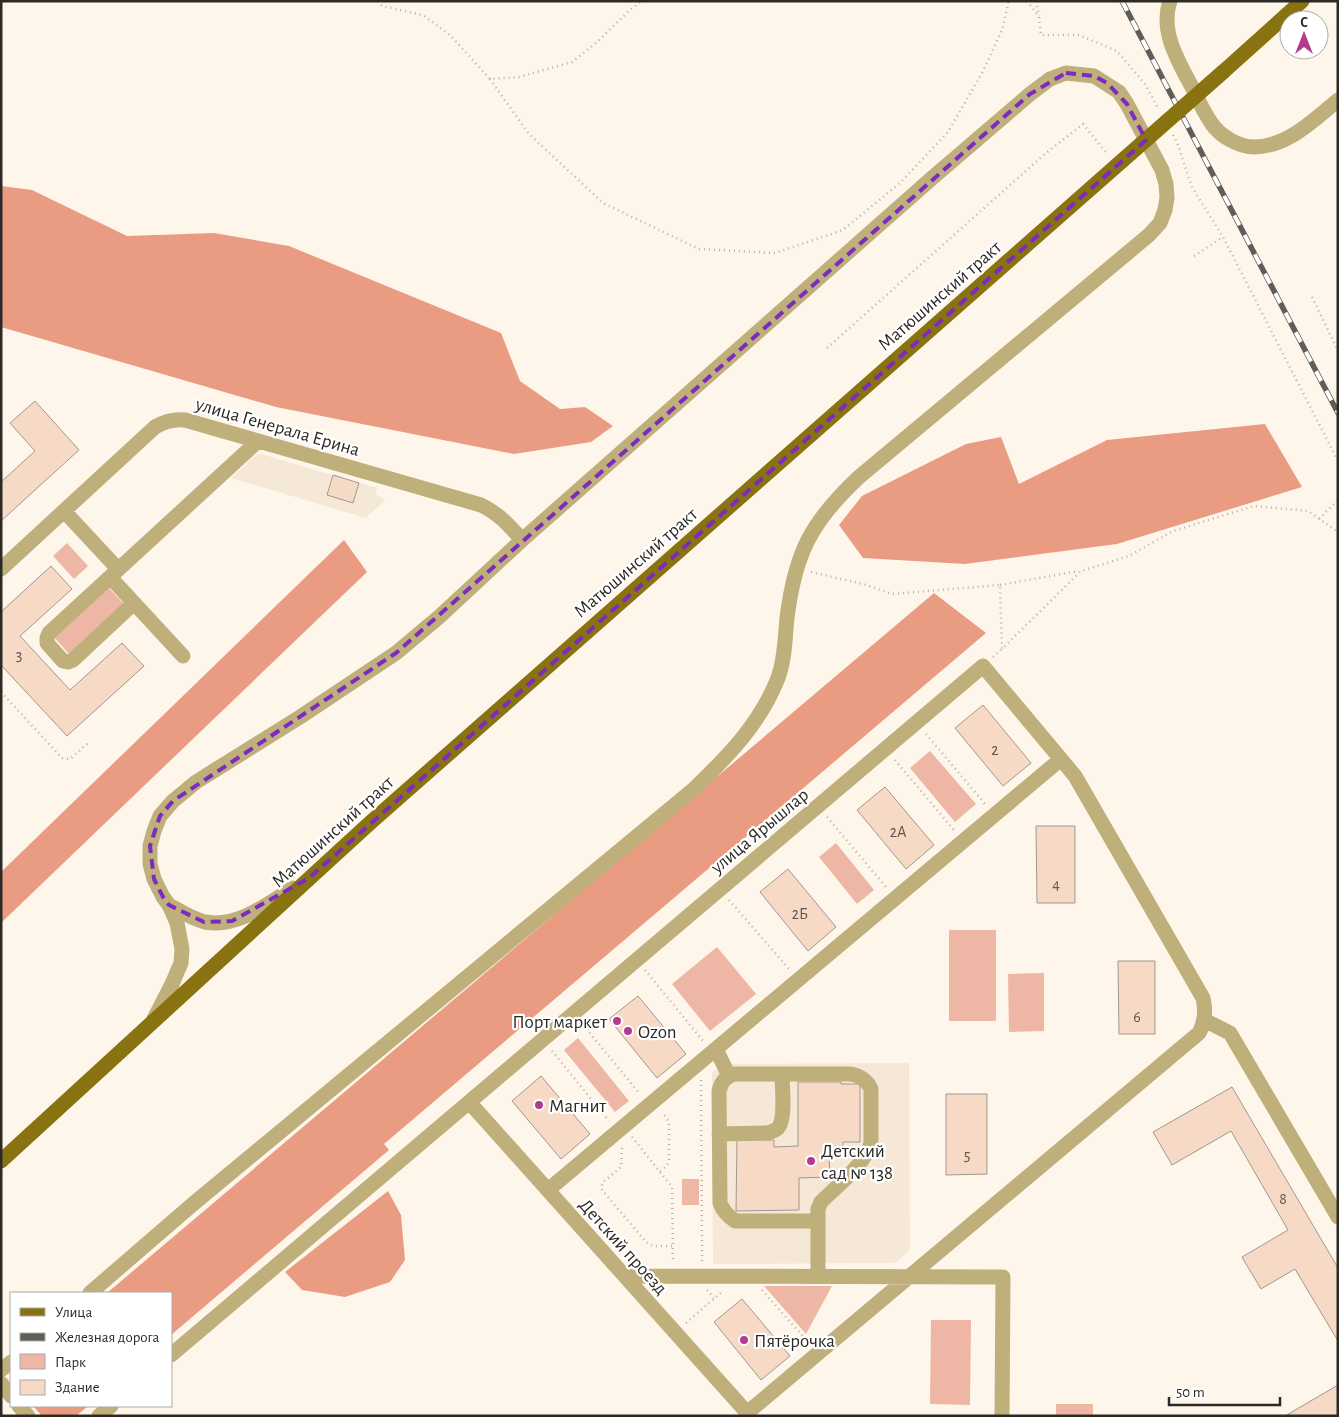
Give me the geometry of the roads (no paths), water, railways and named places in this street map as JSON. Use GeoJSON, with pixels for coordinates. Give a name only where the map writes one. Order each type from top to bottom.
{"type":"FeatureCollection","features":[{"type":"Feature","properties":{"kind":"main road","name":"Матюшинский тракт"},"geometry":{"type":"LineString","coordinates":[[1,1160],[378,815],[1302,1]]}},
{"type":"Feature","properties":{"kind":"street"},"geometry":{"type":"LineString","coordinates":[[1170,1],[1168,23],[1170,40],[1179,62],[1212,125],[1228,138],[1251,147],[1269,146],[1287,139],[1338,100]]}},
{"type":"Feature","properties":{"kind":"street"},"geometry":{"type":"LineString","coordinates":[[91,1292],[208,1192],[694,790],[744,738],[760,716],[779,676],[791,587],[796,568],[815,526],[835,499],[1149,236],[1160,223],[1167,198],[1162,170],[1119,92],[1094,76],[1066,73],[1050,79],[930,179],[522,540],[439,617],[396,653],[300,717],[196,782],[173,801],[160,816],[154,831],[150,846],[150,864],[154,879],[163,898],[170,906],[180,935],[181,963],[154,1019]]}},
{"type":"Feature","properties":{"kind":"street","name":"улица Генерала Ерина"},"geometry":{"type":"LineString","coordinates":[[1,569],[155,427],[166,422],[185,420],[481,506],[506,522],[522,540]]}},
{"type":"Feature","properties":{"kind":"street"},"geometry":{"type":"LineString","coordinates":[[134,603],[73,660],[65,661],[47,643],[48,633],[258,441]]}},
{"type":"Feature","properties":{"kind":"street"},"geometry":{"type":"LineString","coordinates":[[64,511],[114,573],[134,603],[183,656]]}},
{"type":"Feature","properties":{"kind":"street","name":"улица Ярышлар"},"geometry":{"type":"LineString","coordinates":[[172,1354],[982,666],[1076,778],[1198,988],[1205,1006],[1204,1020]]}},
{"type":"Feature","properties":{"kind":"street"},"geometry":{"type":"LineString","coordinates":[[548,1190],[1061,759]]}},
{"type":"Feature","properties":{"kind":"street"},"geometry":{"type":"LineString","coordinates":[[170,906],[204,922],[232,921],[250,915],[309,878]]}},
{"type":"Feature","properties":{"kind":"street"},"geometry":{"type":"LineString","coordinates":[[748,1414],[1199,1033],[1204,1020],[1230,1033],[1338,1217]]}},
{"type":"Feature","properties":{"kind":"street"},"geometry":{"type":"LineString","coordinates":[[709,1054],[730,1076]]}},
{"type":"Feature","properties":{"kind":"street"},"geometry":{"type":"LineString","coordinates":[[817,1220],[736,1221],[729,1217],[720,1203],[719,1091],[723,1081],[730,1076],[736,1074],[851,1074],[862,1077],[868,1082],[871,1089],[871,1143],[864,1158],[821,1202],[818,1209],[818,1276]]}},
{"type":"Feature","properties":{"kind":"street"},"geometry":{"type":"LineString","coordinates":[[720,1134],[774,1132],[782,1118],[782,1074]]}},
{"type":"Feature","properties":{"kind":"street","name":"Детский проезд"},"geometry":{"type":"LineString","coordinates":[[469,1102],[748,1414]]}},
{"type":"Feature","properties":{"kind":"street"},"geometry":{"type":"LineString","coordinates":[[624,1276],[1003,1277],[1002,1416]]}},
{"type":"Feature","properties":{"kind":"street"},"geometry":{"type":"LineString","coordinates":[[1,1383],[10,1395]]}},
{"type":"Feature","properties":{"kind":"street"},"geometry":{"type":"LineString","coordinates":[[99,1416],[110,1407]]}},
{"type":"Feature","properties":{"kind":"railway"},"geometry":{"type":"LineString","coordinates":[[1122,1],[1338,413]]}},
{"type":"Feature","properties":{"kind":"place","name":"Порт маркет"},"geometry":{"type":"Point","coordinates":[617,1021]}},
{"type":"Feature","properties":{"kind":"place","name":"Ozon"},"geometry":{"type":"Point","coordinates":[628,1031]}},
{"type":"Feature","properties":{"kind":"place","name":"Магнит"},"geometry":{"type":"Point","coordinates":[539,1105]}},
{"type":"Feature","properties":{"kind":"place","name":"Детский сад № 138"},"geometry":{"type":"Point","coordinates":[811,1161]}},
{"type":"Feature","properties":{"kind":"place","name":"Пятёрочка"},"geometry":{"type":"Point","coordinates":[744,1340]}}]}
